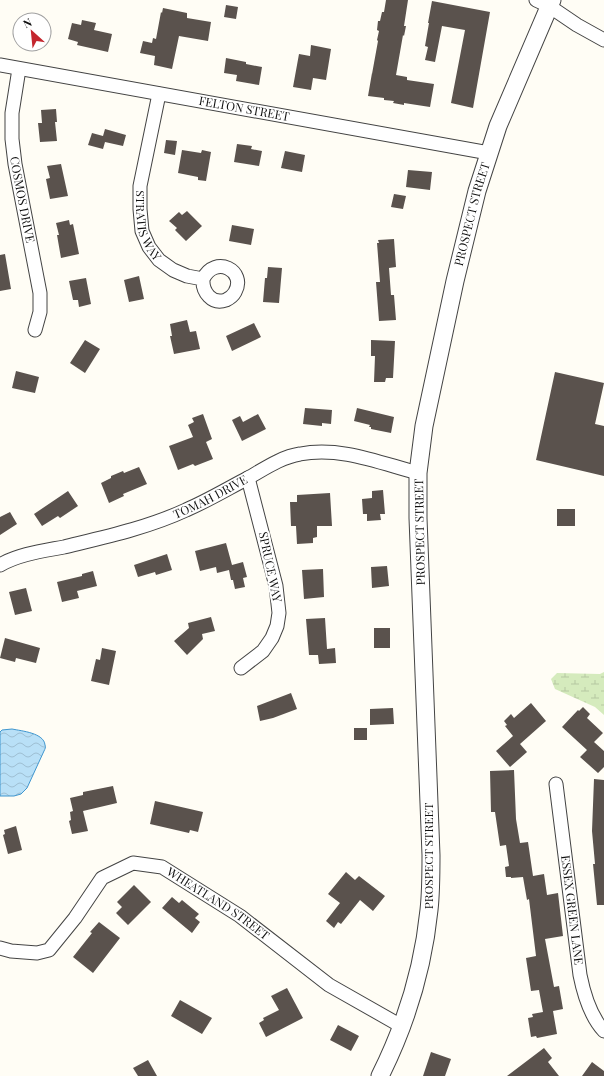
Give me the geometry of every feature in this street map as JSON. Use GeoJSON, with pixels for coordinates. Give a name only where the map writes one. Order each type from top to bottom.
{"type":"FeatureCollection","features":[{"type":"Feature","properties":{"kind":"street"},"geometry":{"type":"LineString","coordinates":[[546,2],[577,25],[604,40]]}},
{"type":"Feature","properties":{"kind":"street","name":"PROSPECT STREET"},"geometry":{"type":"LineString","coordinates":[[380,1076],[392,1054],[403,1027],[413,994],[430,909],[431,855],[418,518],[418,474],[424,426],[453,289],[477,191],[501,120],[546,2]]}},
{"type":"Feature","properties":{"kind":"street","name":"FELTON STREET"},"geometry":{"type":"LineString","coordinates":[[0,65],[489,153]]}},
{"type":"Feature","properties":{"kind":"street","name":"COSMOS DRIVE"},"geometry":{"type":"LineString","coordinates":[[19,69],[12,113],[12,139],[40,293],[40,312],[35,330]]}},
{"type":"Feature","properties":{"kind":"street","name":"STRATIS WAY"},"geometry":{"type":"LineString","coordinates":[[159,94],[140,186],[142,231],[159,260],[173,270],[187,276],[203,279]]}},
{"type":"Feature","properties":{"kind":"street","name":"TOMAH DRIVE"},"geometry":{"type":"LineString","coordinates":[[0,564],[22,556],[135,529],[161,521],[186,510],[272,464],[300,454],[335,452],[357,456],[418,474]]}},
{"type":"Feature","properties":{"kind":"street","name":"SPRUCE WAY"},"geometry":{"type":"LineString","coordinates":[[241,668],[263,651],[272,638],[277,626],[279,613],[276,586],[248,478]]}},
{"type":"Feature","properties":{"kind":"street","name":"ESSEX GREEN LANE"},"geometry":{"type":"LineString","coordinates":[[556,784],[584,993],[589,1007],[604,1031]]}},
{"type":"Feature","properties":{"kind":"street","name":"WHEATLAND STREET"},"geometry":{"type":"LineString","coordinates":[[0,948],[11,951],[31,953],[49,950],[75,918],[102,878],[133,864],[162,867],[240,916],[329,985],[403,1027]]}},
{"type":"Feature","properties":{"kind":"green space"},"geometry":{"type":"Polygon","coordinates":[[[604,672],[604,715],[595,707],[555,689],[551,679],[557,673],[600,674],[604,672]]]}},
{"type":"Feature","properties":{"kind":"water"},"geometry":{"type":"Polygon","coordinates":[[[12,729],[37,735],[44,741],[45,750],[27,788],[21,794],[14,796],[0,796],[0,732],[2,730],[12,729]]]}},
{"type":"Feature","properties":{"kind":"building"},"geometry":{"type":"Polygon","coordinates":[[[386,0],[408,0],[404,26],[406,26],[396,75],[407,77],[407,80],[434,84],[430,107],[404,103],[404,105],[393,103],[394,101],[384,100],[384,98],[368,96],[378,41],[378,21],[380,21],[382,12],[384,12],[386,0]]]}},
{"type":"Feature","properties":{"kind":"building"},"geometry":{"type":"Polygon","coordinates":[[[432,1],[490,12],[473,108],[451,103],[465,30],[442,26],[435,62],[425,60],[428,47],[425,46],[432,1]]]}},
{"type":"Feature","properties":{"kind":"building"},"geometry":{"type":"Polygon","coordinates":[[[226,5],[238,7],[236,19],[224,17],[226,5]]]}},
{"type":"Feature","properties":{"kind":"building"},"geometry":{"type":"Polygon","coordinates":[[[163,8],[187,13],[187,18],[211,22],[208,41],[179,36],[172,69],[154,65],[155,56],[140,53],[143,41],[152,43],[153,38],[156,39],[163,8]]]}},
{"type":"Feature","properties":{"kind":"building"},"geometry":{"type":"Polygon","coordinates":[[[82,20],[96,23],[94,30],[112,34],[108,52],[77,45],[78,42],[68,39],[72,23],[81,25],[82,20]]]}},
{"type":"Feature","properties":{"kind":"building"},"geometry":{"type":"Polygon","coordinates":[[[311,45],[331,49],[326,80],[313,78],[311,90],[293,87],[299,54],[310,56],[311,45]]]}},
{"type":"Feature","properties":{"kind":"building"},"geometry":{"type":"Polygon","coordinates":[[[226,58],[262,67],[259,85],[236,81],[237,75],[224,73],[226,58]]]}},
{"type":"Feature","properties":{"kind":"building"},"geometry":{"type":"Polygon","coordinates":[[[56,109],[57,122],[55,122],[57,141],[40,142],[38,123],[42,123],[41,110],[56,109]]]}},
{"type":"Feature","properties":{"kind":"building"},"geometry":{"type":"Polygon","coordinates":[[[105,129],[126,135],[123,146],[105,142],[103,149],[88,145],[92,133],[103,136],[105,129]]]}},
{"type":"Feature","properties":{"kind":"building"},"geometry":{"type":"Polygon","coordinates":[[[166,140],[177,141],[175,155],[164,153],[166,140]]]}},
{"type":"Feature","properties":{"kind":"building"},"geometry":{"type":"Polygon","coordinates":[[[237,144],[252,146],[251,149],[262,151],[259,166],[234,162],[237,144]]]}},
{"type":"Feature","properties":{"kind":"building"},"geometry":{"type":"Polygon","coordinates":[[[182,150],[201,153],[202,150],[211,152],[206,181],[198,180],[198,177],[178,173],[182,150]]]}},
{"type":"Feature","properties":{"kind":"building"},"geometry":{"type":"Polygon","coordinates":[[[285,151],[305,155],[302,172],[281,168],[285,151]]]}},
{"type":"Feature","properties":{"kind":"building"},"geometry":{"type":"Polygon","coordinates":[[[61,164],[68,196],[50,199],[46,179],[50,178],[47,166],[61,164]]]}},
{"type":"Feature","properties":{"kind":"building"},"geometry":{"type":"Polygon","coordinates":[[[408,170],[432,172],[430,190],[406,187],[408,170]]]}},
{"type":"Feature","properties":{"kind":"building"},"geometry":{"type":"Polygon","coordinates":[[[394,194],[406,196],[403,209],[391,207],[394,194]]]}},
{"type":"Feature","properties":{"kind":"building"},"geometry":{"type":"Polygon","coordinates":[[[187,211],[202,226],[186,241],[175,230],[177,228],[169,221],[179,212],[182,215],[187,211]]]}},
{"type":"Feature","properties":{"kind":"building"},"geometry":{"type":"Polygon","coordinates":[[[69,220],[70,225],[73,224],[79,254],[61,258],[57,235],[59,235],[56,223],[69,220]]]}},
{"type":"Feature","properties":{"kind":"building"},"geometry":{"type":"Polygon","coordinates":[[[232,225],[254,229],[251,245],[229,241],[232,225]]]}},
{"type":"Feature","properties":{"kind":"building"},"geometry":{"type":"Polygon","coordinates":[[[394,239],[396,267],[389,268],[391,295],[394,295],[396,320],[379,321],[376,282],[380,282],[377,243],[379,243],[378,240],[394,239]]]}},
{"type":"Feature","properties":{"kind":"building"},"geometry":{"type":"Polygon","coordinates":[[[5,254],[11,289],[0,291],[0,255],[5,254]]]}},
{"type":"Feature","properties":{"kind":"building"},"geometry":{"type":"Polygon","coordinates":[[[268,267],[282,268],[279,303],[263,302],[265,278],[267,278],[268,267]]]}},
{"type":"Feature","properties":{"kind":"building"},"geometry":{"type":"Polygon","coordinates":[[[139,276],[144,299],[129,302],[124,280],[139,276]]]}},
{"type":"Feature","properties":{"kind":"building"},"geometry":{"type":"Polygon","coordinates":[[[86,278],[91,304],[79,307],[78,300],[73,300],[69,281],[86,278]]]}},
{"type":"Feature","properties":{"kind":"building"},"geometry":{"type":"Polygon","coordinates":[[[187,320],[190,332],[196,331],[200,349],[174,354],[170,336],[172,336],[170,324],[187,320]]]}},
{"type":"Feature","properties":{"kind":"building"},"geometry":{"type":"Polygon","coordinates":[[[254,323],[261,337],[232,351],[226,336],[254,323]]]}},
{"type":"Feature","properties":{"kind":"building"},"geometry":{"type":"Polygon","coordinates":[[[85,340],[100,349],[85,373],[70,363],[85,340]]]}},
{"type":"Feature","properties":{"kind":"building"},"geometry":{"type":"Polygon","coordinates":[[[371,340],[395,341],[393,378],[386,378],[385,382],[374,382],[375,356],[371,356],[371,340]]]}},
{"type":"Feature","properties":{"kind":"building"},"geometry":{"type":"Polygon","coordinates":[[[16,371],[39,377],[35,393],[12,388],[16,371]]]}},
{"type":"Feature","properties":{"kind":"building"},"geometry":{"type":"Polygon","coordinates":[[[555,372],[604,383],[595,424],[604,426],[604,476],[536,460],[555,372]]]}},
{"type":"Feature","properties":{"kind":"building"},"geometry":{"type":"Polygon","coordinates":[[[305,408],[332,410],[331,424],[322,423],[322,426],[303,424],[305,408]]]}},
{"type":"Feature","properties":{"kind":"building"},"geometry":{"type":"Polygon","coordinates":[[[357,408],[394,417],[391,433],[371,429],[371,427],[369,427],[370,425],[354,421],[357,408]]]}},
{"type":"Feature","properties":{"kind":"building"},"geometry":{"type":"Polygon","coordinates":[[[203,414],[212,439],[206,442],[213,459],[195,466],[193,464],[178,470],[169,446],[193,437],[188,425],[194,422],[192,418],[203,414]]]}},
{"type":"Feature","properties":{"kind":"building"},"geometry":{"type":"Polygon","coordinates":[[[258,414],[266,429],[242,441],[232,420],[240,416],[243,422],[258,414]]]}},
{"type":"Feature","properties":{"kind":"building"},"geometry":{"type":"Polygon","coordinates":[[[139,467],[147,484],[123,494],[124,496],[109,503],[101,483],[111,478],[111,476],[139,467]]]}},
{"type":"Feature","properties":{"kind":"building"},"geometry":{"type":"Polygon","coordinates":[[[383,490],[385,514],[380,514],[381,520],[367,521],[367,514],[363,514],[362,499],[372,498],[372,491],[383,490]]]}},
{"type":"Feature","properties":{"kind":"building"},"geometry":{"type":"Polygon","coordinates":[[[68,491],[78,506],[60,518],[58,516],[42,526],[34,514],[68,491]]]}},
{"type":"Feature","properties":{"kind":"building"},"geometry":{"type":"Polygon","coordinates":[[[330,493],[332,526],[317,526],[317,537],[313,538],[313,543],[297,544],[296,526],[291,526],[290,502],[297,502],[297,495],[330,493]]]}},
{"type":"Feature","properties":{"kind":"building"},"geometry":{"type":"Polygon","coordinates":[[[557,509],[575,509],[575,526],[557,526],[557,509]]]}},
{"type":"Feature","properties":{"kind":"building"},"geometry":{"type":"Polygon","coordinates":[[[10,512],[17,524],[0,535],[0,517],[10,512]]]}},
{"type":"Feature","properties":{"kind":"building"},"geometry":{"type":"Polygon","coordinates":[[[226,543],[232,565],[243,562],[247,577],[243,578],[245,587],[235,589],[229,570],[217,573],[216,567],[200,571],[195,551],[226,543]]]}},
{"type":"Feature","properties":{"kind":"building"},"geometry":{"type":"Polygon","coordinates":[[[167,554],[172,570],[156,575],[155,572],[138,577],[134,565],[167,554]]]}},
{"type":"Feature","properties":{"kind":"building"},"geometry":{"type":"Polygon","coordinates":[[[387,566],[389,586],[372,588],[371,567],[387,566]]]}},
{"type":"Feature","properties":{"kind":"building"},"geometry":{"type":"Polygon","coordinates":[[[323,569],[324,597],[304,599],[302,570],[323,569]]]}},
{"type":"Feature","properties":{"kind":"building"},"geometry":{"type":"Polygon","coordinates":[[[93,571],[97,586],[77,591],[79,598],[62,602],[57,582],[82,576],[82,574],[93,571]]]}},
{"type":"Feature","properties":{"kind":"building"},"geometry":{"type":"Polygon","coordinates":[[[26,588],[32,611],[15,615],[9,592],[26,588]]]}},
{"type":"Feature","properties":{"kind":"building"},"geometry":{"type":"Polygon","coordinates":[[[211,617],[215,631],[202,634],[203,639],[187,655],[174,641],[189,628],[188,623],[211,617]]]}},
{"type":"Feature","properties":{"kind":"building"},"geometry":{"type":"Polygon","coordinates":[[[325,618],[327,649],[335,648],[336,663],[319,664],[318,655],[309,655],[306,619],[325,618]]]}},
{"type":"Feature","properties":{"kind":"building"},"geometry":{"type":"Polygon","coordinates":[[[374,628],[390,628],[390,648],[374,648],[374,628]]]}},
{"type":"Feature","properties":{"kind":"building"},"geometry":{"type":"Polygon","coordinates":[[[5,638],[40,648],[36,663],[16,658],[15,662],[0,658],[5,638]]]}},
{"type":"Feature","properties":{"kind":"building"},"geometry":{"type":"Polygon","coordinates":[[[102,648],[116,651],[109,685],[91,681],[96,659],[100,660],[102,648]]]}},
{"type":"Feature","properties":{"kind":"building"},"geometry":{"type":"Polygon","coordinates":[[[291,693],[297,709],[260,721],[257,706],[291,693]]]}},
{"type":"Feature","properties":{"kind":"building"},"geometry":{"type":"Polygon","coordinates":[[[531,703],[546,721],[520,744],[527,752],[510,767],[496,751],[513,736],[505,726],[507,725],[504,721],[511,714],[514,718],[531,703]]]}},
{"type":"Feature","properties":{"kind":"building"},"geometry":{"type":"Polygon","coordinates":[[[583,707],[590,714],[587,718],[603,733],[594,742],[604,751],[604,767],[598,773],[580,757],[587,750],[562,727],[578,710],[579,711],[583,707]]]}},
{"type":"Feature","properties":{"kind":"building"},"geometry":{"type":"Polygon","coordinates":[[[393,708],[394,724],[370,725],[370,709],[393,708]]]}},
{"type":"Feature","properties":{"kind":"building"},"geometry":{"type":"Polygon","coordinates":[[[354,728],[367,728],[367,740],[354,740],[354,728]]]}},
{"type":"Feature","properties":{"kind":"building"},"geometry":{"type":"Polygon","coordinates":[[[514,770],[516,819],[520,843],[528,842],[533,876],[544,874],[547,895],[558,893],[563,936],[545,939],[554,987],[559,986],[563,1009],[553,1011],[557,1034],[537,1038],[536,1036],[531,1037],[528,1018],[533,1017],[532,1014],[543,1012],[539,990],[531,991],[526,958],[536,956],[529,899],[527,900],[523,877],[506,877],[505,867],[509,866],[506,845],[500,846],[495,812],[491,812],[490,771],[514,770]]]}},
{"type":"Feature","properties":{"kind":"building"},"geometry":{"type":"Polygon","coordinates":[[[594,779],[604,780],[604,905],[597,905],[593,864],[595,864],[592,831],[594,779]]]}},
{"type":"Feature","properties":{"kind":"building"},"geometry":{"type":"Polygon","coordinates":[[[113,786],[117,803],[83,811],[88,831],[72,834],[69,821],[71,820],[70,812],[73,811],[70,798],[83,795],[83,792],[113,786]]]}},
{"type":"Feature","properties":{"kind":"building"},"geometry":{"type":"Polygon","coordinates":[[[155,801],[203,812],[198,832],[190,830],[189,833],[150,824],[155,801]]]}},
{"type":"Feature","properties":{"kind":"building"},"geometry":{"type":"Polygon","coordinates":[[[16,826],[22,850],[8,854],[3,835],[5,834],[4,830],[16,826]]]}},
{"type":"Feature","properties":{"kind":"building"},"geometry":{"type":"Polygon","coordinates":[[[346,872],[355,880],[359,876],[385,896],[373,911],[360,900],[341,924],[338,922],[334,928],[326,921],[340,903],[328,894],[346,872]]]}},
{"type":"Feature","properties":{"kind":"building"},"geometry":{"type":"Polygon","coordinates":[[[134,885],[151,902],[128,925],[116,913],[122,907],[117,902],[134,885]]]}},
{"type":"Feature","properties":{"kind":"building"},"geometry":{"type":"Polygon","coordinates":[[[172,897],[179,903],[182,900],[199,914],[195,918],[200,922],[192,933],[162,908],[172,897]]]}},
{"type":"Feature","properties":{"kind":"building"},"geometry":{"type":"Polygon","coordinates":[[[99,922],[120,938],[93,973],[73,957],[92,933],[90,932],[99,922]]]}},
{"type":"Feature","properties":{"kind":"building"},"geometry":{"type":"Polygon","coordinates":[[[287,988],[303,1018],[266,1037],[259,1023],[264,1020],[263,1018],[279,1010],[271,996],[287,988]]]}},
{"type":"Feature","properties":{"kind":"building"},"geometry":{"type":"Polygon","coordinates":[[[180,1000],[212,1018],[202,1034],[171,1016],[180,1000]]]}},
{"type":"Feature","properties":{"kind":"building"},"geometry":{"type":"Polygon","coordinates":[[[338,1025],[359,1036],[351,1051],[330,1040],[338,1025]]]}},
{"type":"Feature","properties":{"kind":"building"},"geometry":{"type":"Polygon","coordinates":[[[544,1048],[552,1058],[548,1062],[559,1076],[507,1076],[544,1048]]]}},
{"type":"Feature","properties":{"kind":"building"},"geometry":{"type":"Polygon","coordinates":[[[431,1052],[451,1059],[445,1076],[423,1076],[431,1052]]]}},
{"type":"Feature","properties":{"kind":"building"},"geometry":{"type":"Polygon","coordinates":[[[148,1060],[157,1076],[138,1076],[133,1068],[148,1060]]]}},
{"type":"Feature","properties":{"kind":"building"},"geometry":{"type":"Polygon","coordinates":[[[592,1062],[604,1071],[604,1076],[582,1076],[592,1062]]]}}]}
